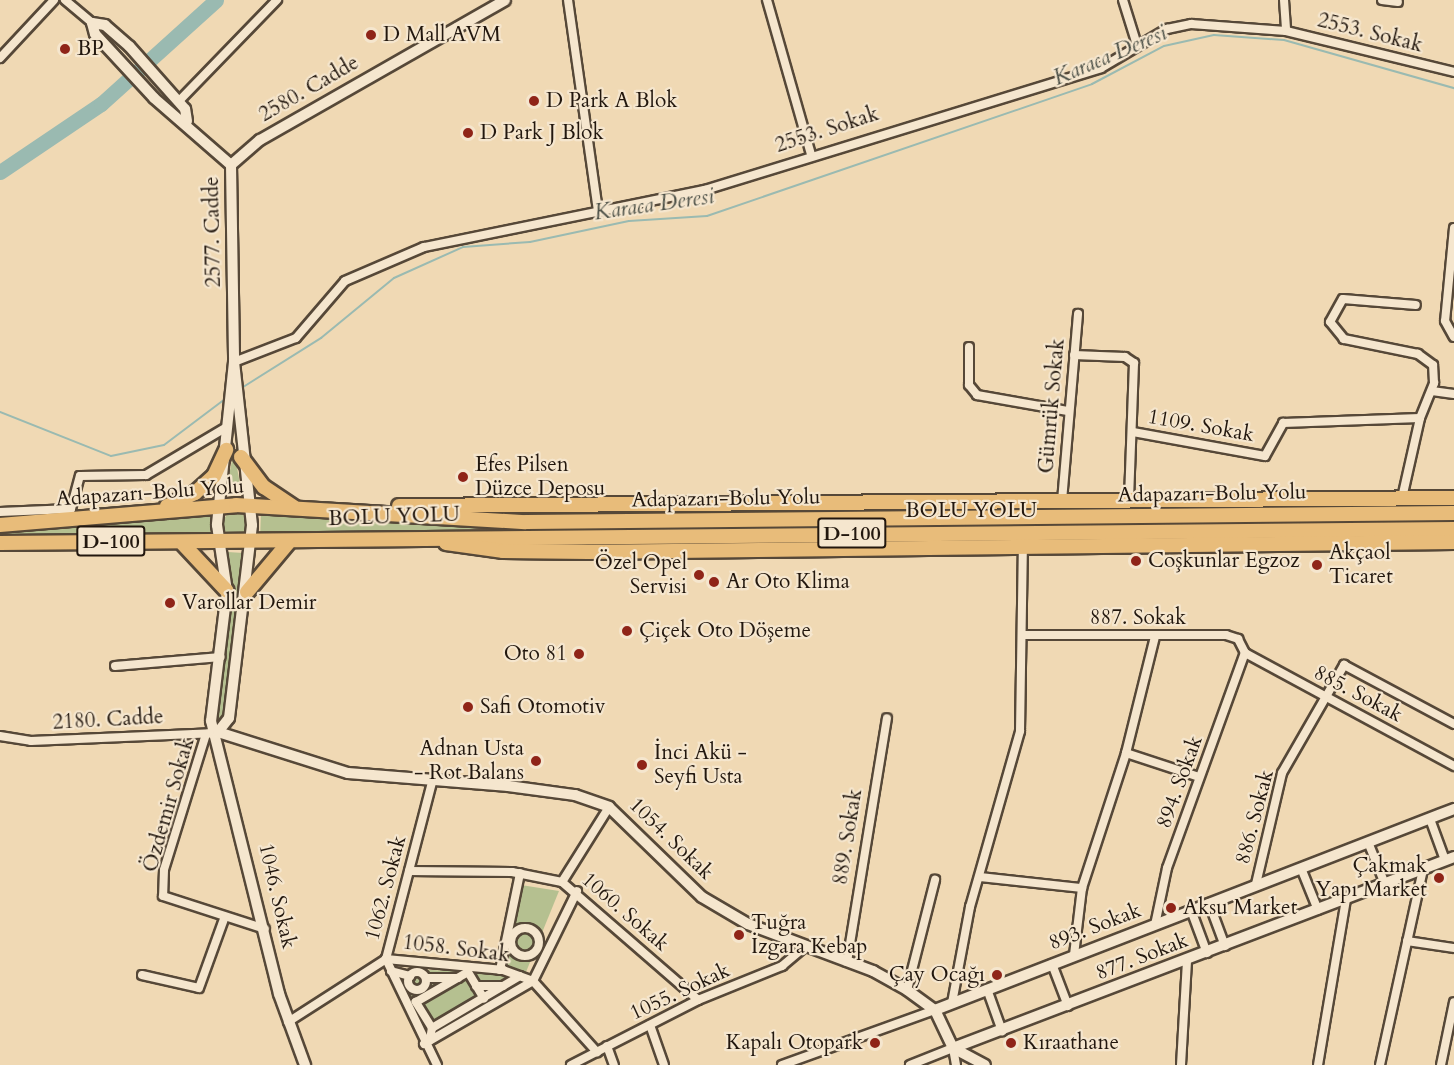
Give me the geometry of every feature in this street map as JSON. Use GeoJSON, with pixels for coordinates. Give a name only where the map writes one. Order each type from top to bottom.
{"type":"FeatureCollection","features":[{"type":"Feature","properties":{"kind":"highway"},"geometry":{"type":"LineString","coordinates":[[161,509],[195,494],[214,476],[226,450]]}},
{"type":"Feature","properties":{"kind":"highway"},"geometry":{"type":"LineString","coordinates":[[241,457],[264,487],[296,508]]}},
{"type":"Feature","properties":{"kind":"highway"},"geometry":{"type":"LineString","coordinates":[[349,511],[517,503],[1454,498]]}},
{"type":"Feature","properties":{"kind":"highway","name":"Adapazarı-Bolu Yolu"},"geometry":{"type":"LineString","coordinates":[[0,525],[161,509],[219,506],[296,508],[526,522],[1454,513]]}},
{"type":"Feature","properties":{"kind":"highway","name":"BOLU YOLU"},"geometry":{"type":"LineString","coordinates":[[243,544],[403,536],[1454,529]]}},
{"type":"Feature","properties":{"kind":"highway"},"geometry":{"type":"LineString","coordinates":[[403,536],[503,551],[1454,542]]}},
{"type":"Feature","properties":{"kind":"highway","name":"D-100"},"geometry":{"type":"LineString","coordinates":[[0,543],[243,544]]}},
{"type":"Feature","properties":{"kind":"highway"},"geometry":{"type":"LineString","coordinates":[[247,592],[288,543]]}},
{"type":"Feature","properties":{"kind":"highway"},"geometry":{"type":"LineString","coordinates":[[183,544],[227,591]]}},
{"type":"Feature","properties":{"kind":"street"},"geometry":{"type":"LineString","coordinates":[[0,58],[54,0]]}},
{"type":"Feature","properties":{"kind":"street"},"geometry":{"type":"LineString","coordinates":[[65,0],[92,23],[105,25],[129,46],[178,101],[186,121]]}},
{"type":"Feature","properties":{"kind":"street"},"geometry":{"type":"LineString","coordinates":[[178,101],[277,0]]}},
{"type":"Feature","properties":{"kind":"street","name":"2580. Cadde"},"geometry":{"type":"LineString","coordinates":[[231,165],[260,141],[505,0]]}},
{"type":"Feature","properties":{"kind":"street"},"geometry":{"type":"LineString","coordinates":[[567,0],[598,212]]}},
{"type":"Feature","properties":{"kind":"street"},"geometry":{"type":"LineString","coordinates":[[768,0],[811,154]]}},
{"type":"Feature","properties":{"kind":"street"},"geometry":{"type":"LineString","coordinates":[[1123,0],[1137,45]]}},
{"type":"Feature","properties":{"kind":"street"},"geometry":{"type":"LineString","coordinates":[[1284,0],[1286,31]]}},
{"type":"Feature","properties":{"kind":"street"},"geometry":{"type":"LineString","coordinates":[[1382,0],[1398,2]]}},
{"type":"Feature","properties":{"kind":"street","name":"2577. Cadde"},"geometry":{"type":"LineString","coordinates":[[92,23],[95,34],[154,98],[186,121],[231,165],[235,371]]}},
{"type":"Feature","properties":{"kind":"street","name":"2553. Sokak"},"geometry":{"type":"LineString","coordinates":[[235,371],[296,338],[345,281],[424,247],[705,190],[811,154],[1101,68],[1167,29],[1191,24],[1286,31],[1454,72]]}},
{"type":"Feature","properties":{"kind":"street"},"geometry":{"type":"LineString","coordinates":[[1454,228],[1445,321],[1454,337]]}},
{"type":"Feature","properties":{"kind":"street"},"geometry":{"type":"LineString","coordinates":[[1402,498],[1420,418],[1432,392],[1433,365],[1418,354],[1344,339],[1330,322],[1343,299],[1416,304]]}},
{"type":"Feature","properties":{"kind":"street","name":"Gümrük Sokak"},"geometry":{"type":"LineString","coordinates":[[1062,501],[1078,314]]}},
{"type":"Feature","properties":{"kind":"street"},"geometry":{"type":"LineString","coordinates":[[969,347],[969,385],[977,395],[1068,411]]}},
{"type":"Feature","properties":{"kind":"street"},"geometry":{"type":"LineString","coordinates":[[1074,355],[1132,361],[1129,500]]}},
{"type":"Feature","properties":{"kind":"street"},"geometry":{"type":"LineString","coordinates":[[218,732],[229,718],[247,592],[243,544],[250,506],[241,457],[240,411],[235,371]]}},
{"type":"Feature","properties":{"kind":"street","name":"1046. Sokak"},"geometry":{"type":"LineString","coordinates":[[235,371],[219,506],[227,591],[221,657],[211,721],[218,732],[288,1022],[306,1065]]}},
{"type":"Feature","properties":{"kind":"street"},"geometry":{"type":"LineString","coordinates":[[1432,392],[1454,394]]}},
{"type":"Feature","properties":{"kind":"street","name":"1109. Sokak"},"geometry":{"type":"LineString","coordinates":[[1132,432],[1265,456],[1283,423],[1420,418]]}},
{"type":"Feature","properties":{"kind":"street"},"geometry":{"type":"LineString","coordinates":[[0,513],[71,509],[80,476],[146,475],[229,423]]}},
{"type":"Feature","properties":{"kind":"street"},"geometry":{"type":"LineString","coordinates":[[952,1003],[980,877],[1020,731],[1023,546]]}},
{"type":"Feature","properties":{"kind":"street","name":"887. Sokak"},"geometry":{"type":"LineString","coordinates":[[1022,635],[1155,637],[1226,635],[1238,639],[1245,653]]}},
{"type":"Feature","properties":{"kind":"street"},"geometry":{"type":"LineString","coordinates":[[1074,955],[1082,888],[1126,753],[1155,637]]}},
{"type":"Feature","properties":{"kind":"street","name":"885. Sokak"},"geometry":{"type":"LineString","coordinates":[[1245,653],[1454,766]]}},
{"type":"Feature","properties":{"kind":"street","name":"894. Sokak"},"geometry":{"type":"LineString","coordinates":[[1155,925],[1167,868],[1245,653]]}},
{"type":"Feature","properties":{"kind":"street"},"geometry":{"type":"LineString","coordinates":[[115,666],[221,657]]}},
{"type":"Feature","properties":{"kind":"street","name":"886. Sokak"},"geometry":{"type":"LineString","coordinates":[[1256,884],[1282,772],[1344,665],[1454,724]]}},
{"type":"Feature","properties":{"kind":"street","name":"889. Sokak"},"geometry":{"type":"LineString","coordinates":[[847,962],[887,718]]}},
{"type":"Feature","properties":{"kind":"street","name":"2180. Cadde"},"geometry":{"type":"LineString","coordinates":[[0,736],[31,741],[218,732]]}},
{"type":"Feature","properties":{"kind":"street","name":"1054. Sokak"},"geometry":{"type":"LineString","coordinates":[[218,732],[348,772],[432,783],[508,786],[575,795],[609,807],[702,897],[802,949],[847,962],[907,990],[935,1010]]}},
{"type":"Feature","properties":{"kind":"street","name":"Özdemir Sokak"},"geometry":{"type":"LineString","coordinates":[[218,732],[207,734],[164,870],[163,896],[224,919]]}},
{"type":"Feature","properties":{"kind":"street"},"geometry":{"type":"LineString","coordinates":[[1126,753],[1199,777]]}},
{"type":"Feature","properties":{"kind":"street","name":"1062. Sokak"},"geometry":{"type":"LineString","coordinates":[[288,1022],[386,959],[432,783]]}},
{"type":"Feature","properties":{"kind":"street"},"geometry":{"type":"LineString","coordinates":[[562,882],[609,807]]}},
{"type":"Feature","properties":{"kind":"street","name":"893. Sokak"},"geometry":{"type":"LineString","coordinates":[[782,1065],[935,1010],[1454,809]]}},
{"type":"Feature","properties":{"kind":"street"},"geometry":{"type":"LineString","coordinates":[[1430,819],[1449,859]]}},
{"type":"Feature","properties":{"kind":"street"},"geometry":{"type":"LineString","coordinates":[[1368,842],[1385,884]]}},
{"type":"Feature","properties":{"kind":"street","name":"877. Sokak"},"geometry":{"type":"LineString","coordinates":[[910,1065],[1449,859]]}},
{"type":"Feature","properties":{"kind":"street"},"geometry":{"type":"LineString","coordinates":[[1301,868],[1318,910]]}},
{"type":"Feature","properties":{"kind":"street"},"geometry":{"type":"LineString","coordinates":[[1380,1065],[1423,870]]}},
{"type":"Feature","properties":{"kind":"street","name":"1060. Sokak"},"geometry":{"type":"LineString","coordinates":[[409,871],[520,873],[562,882],[577,891],[698,1000]]}},
{"type":"Feature","properties":{"kind":"street"},"geometry":{"type":"LineString","coordinates":[[500,969],[520,873]]}},
{"type":"Feature","properties":{"kind":"street"},"geometry":{"type":"LineString","coordinates":[[980,877],[1082,888]]}},
{"type":"Feature","properties":{"kind":"street"},"geometry":{"type":"LineString","coordinates":[[907,990],[935,880]]}},
{"type":"Feature","properties":{"kind":"street"},"geometry":{"type":"LineString","coordinates":[[427,1042],[533,981],[577,891]]}},
{"type":"Feature","properties":{"kind":"street"},"geometry":{"type":"LineString","coordinates":[[1318,1065],[1346,900]]}},
{"type":"Feature","properties":{"kind":"street"},"geometry":{"type":"LineString","coordinates":[[1209,903],[1225,946]]}},
{"type":"Feature","properties":{"kind":"street"},"geometry":{"type":"LineString","coordinates":[[1191,910],[1207,953]]}},
{"type":"Feature","properties":{"kind":"street"},"geometry":{"type":"LineString","coordinates":[[142,975],[199,988],[224,919],[265,929]]}},
{"type":"Feature","properties":{"kind":"street"},"geometry":{"type":"LineString","coordinates":[[508,938],[516,931],[529,929],[538,946],[548,951]]}},
{"type":"Feature","properties":{"kind":"street"},"geometry":{"type":"LineString","coordinates":[[508,938],[522,955],[538,946]]}},
{"type":"Feature","properties":{"kind":"street"},"geometry":{"type":"LineString","coordinates":[[1407,941],[1454,948]]}},
{"type":"Feature","properties":{"kind":"street","name":"1055. Sokak"},"geometry":{"type":"LineString","coordinates":[[571,1065],[698,1000],[782,966],[802,949]]}},
{"type":"Feature","properties":{"kind":"street"},"geometry":{"type":"LineString","coordinates":[[386,959],[437,1065]]}},
{"type":"Feature","properties":{"kind":"street","name":"1058. Sokak"},"geometry":{"type":"LineString","coordinates":[[386,959],[468,970],[500,969],[533,981],[597,1052]]}},
{"type":"Feature","properties":{"kind":"street"},"geometry":{"type":"LineString","coordinates":[[1181,1065],[1187,960]]}},
{"type":"Feature","properties":{"kind":"street"},"geometry":{"type":"LineString","coordinates":[[1052,964],[1068,1006]]}},
{"type":"Feature","properties":{"kind":"street"},"geometry":{"type":"LineString","coordinates":[[432,1028],[416,1002],[425,993],[458,978],[468,970],[484,999]]}},
{"type":"Feature","properties":{"kind":"street"},"geometry":{"type":"LineString","coordinates":[[391,971],[410,976],[420,972],[426,978],[458,978]]}},
{"type":"Feature","properties":{"kind":"street"},"geometry":{"type":"LineString","coordinates":[[410,976],[411,989],[425,993]]}},
{"type":"Feature","properties":{"kind":"street"},"geometry":{"type":"LineString","coordinates":[[427,1042],[432,1028],[506,987],[520,976]]}},
{"type":"Feature","properties":{"kind":"street"},"geometry":{"type":"LineString","coordinates":[[425,993],[426,978]]}},
{"type":"Feature","properties":{"kind":"street"},"geometry":{"type":"LineString","coordinates":[[476,986],[506,987]]}},
{"type":"Feature","properties":{"kind":"street"},"geometry":{"type":"LineString","coordinates":[[987,989],[1002,1031]]}},
{"type":"Feature","properties":{"kind":"street"},"geometry":{"type":"LineString","coordinates":[[1441,1065],[1454,1002]]}},
{"type":"Feature","properties":{"kind":"street"},"geometry":{"type":"LineString","coordinates":[[935,1010],[952,1048],[956,1065]]}},
{"type":"Feature","properties":{"kind":"street"},"geometry":{"type":"LineString","coordinates":[[650,1025],[664,1065]]}},
{"type":"Feature","properties":{"kind":"street"},"geometry":{"type":"LineString","coordinates":[[607,1046],[614,1065]]}},
{"type":"Feature","properties":{"kind":"street"},"geometry":{"type":"LineString","coordinates":[[952,1048],[985,1065]]}},
{"type":"Feature","properties":{"kind":"green space"},"geometry":{"type":"Polygon","coordinates":[[[234,451],[242,495],[225,495],[234,451]]]}},
{"type":"Feature","properties":{"kind":"green space"},"geometry":{"type":"Polygon","coordinates":[[[211,511],[212,539],[0,537],[0,531],[211,511]]]}},
{"type":"Feature","properties":{"kind":"green space"},"geometry":{"type":"Polygon","coordinates":[[[261,511],[314,515],[493,528],[260,540],[261,511]]]}},
{"type":"Feature","properties":{"kind":"green space"},"geometry":{"type":"Polygon","coordinates":[[[235,512],[244,515],[247,524],[244,533],[235,536],[226,533],[223,524],[226,515],[235,512]]]}},
{"type":"Feature","properties":{"kind":"green space"},"geometry":{"type":"Polygon","coordinates":[[[228,552],[243,553],[223,719],[218,719],[233,587],[228,552]]]}},
{"type":"Feature","properties":{"kind":"green space"},"geometry":{"type":"Polygon","coordinates":[[[521,885],[559,891],[526,972],[521,973],[503,962],[521,885]]]}},
{"type":"Feature","properties":{"kind":"green space"},"geometry":{"type":"Polygon","coordinates":[[[398,969],[487,972],[509,977],[516,988],[427,1038],[398,969]]]}},
{"type":"Feature","properties":{"kind":"waterway"},"geometry":{"type":"LineString","coordinates":[[0,172],[101,104],[216,0]]}},
{"type":"Feature","properties":{"kind":"waterway","name":"Karaca Deresi"},"geometry":{"type":"LineString","coordinates":[[240,389],[321,338],[394,278],[463,247],[530,242],[629,221],[707,216],[1092,84],[1164,46],[1214,35],[1284,40],[1454,88]]}},
{"type":"Feature","properties":{"kind":"waterway","name":"Karaca Deresi"},"geometry":{"type":"LineString","coordinates":[[0,412],[111,456],[164,445],[225,399]]}},
{"type":"Feature","properties":{"kind":"place","name":"D Mall AVM"},"geometry":{"type":"Point","coordinates":[371,35]}},
{"type":"Feature","properties":{"kind":"place","name":"BP"},"geometry":{"type":"Point","coordinates":[65,49]}},
{"type":"Feature","properties":{"kind":"place","name":"D Park A Blok"},"geometry":{"type":"Point","coordinates":[534,101]}},
{"type":"Feature","properties":{"kind":"place","name":"D Park J Blok"},"geometry":{"type":"Point","coordinates":[468,133]}},
{"type":"Feature","properties":{"kind":"place","name":"Efes Pilsen Düzce Deposu"},"geometry":{"type":"Point","coordinates":[463,477]}},
{"type":"Feature","properties":{"kind":"place","name":"Coşkunlar Egzoz"},"geometry":{"type":"Point","coordinates":[1136,561]}},
{"type":"Feature","properties":{"kind":"place","name":"Akçaol Ticaret"},"geometry":{"type":"Point","coordinates":[1317,565]}},
{"type":"Feature","properties":{"kind":"place","name":"Özel Opel Servisi"},"geometry":{"type":"Point","coordinates":[699,575]}},
{"type":"Feature","properties":{"kind":"place","name":"Ar Oto Klima"},"geometry":{"type":"Point","coordinates":[714,582]}},
{"type":"Feature","properties":{"kind":"place","name":"Varollar Demir"},"geometry":{"type":"Point","coordinates":[170,603]}},
{"type":"Feature","properties":{"kind":"place","name":"Çiçek Oto Döşeme"},"geometry":{"type":"Point","coordinates":[627,631]}},
{"type":"Feature","properties":{"kind":"place","name":"Oto 81"},"geometry":{"type":"Point","coordinates":[579,654]}},
{"type":"Feature","properties":{"kind":"place","name":"Safi Otomotiv"},"geometry":{"type":"Point","coordinates":[468,707]}},
{"type":"Feature","properties":{"kind":"place","name":"Adnan Usta - Rot Balans"},"geometry":{"type":"Point","coordinates":[536,761]}},
{"type":"Feature","properties":{"kind":"place","name":"İnci Akü - Seyfi Usta"},"geometry":{"type":"Point","coordinates":[642,765]}},
{"type":"Feature","properties":{"kind":"place","name":"Çakmak Yapı Market"},"geometry":{"type":"Point","coordinates":[1439,878]}},
{"type":"Feature","properties":{"kind":"place","name":"Aksu Market"},"geometry":{"type":"Point","coordinates":[1171,908]}},
{"type":"Feature","properties":{"kind":"place","name":"Tuğra İzgara Kebap"},"geometry":{"type":"Point","coordinates":[739,935]}},
{"type":"Feature","properties":{"kind":"place","name":"Çay Ocağı"},"geometry":{"type":"Point","coordinates":[997,975]}},
{"type":"Feature","properties":{"kind":"place","name":"Kapalı Otopark"},"geometry":{"type":"Point","coordinates":[875,1043]}},
{"type":"Feature","properties":{"kind":"place","name":"Kıraathane"},"geometry":{"type":"Point","coordinates":[1011,1043]}}]}
